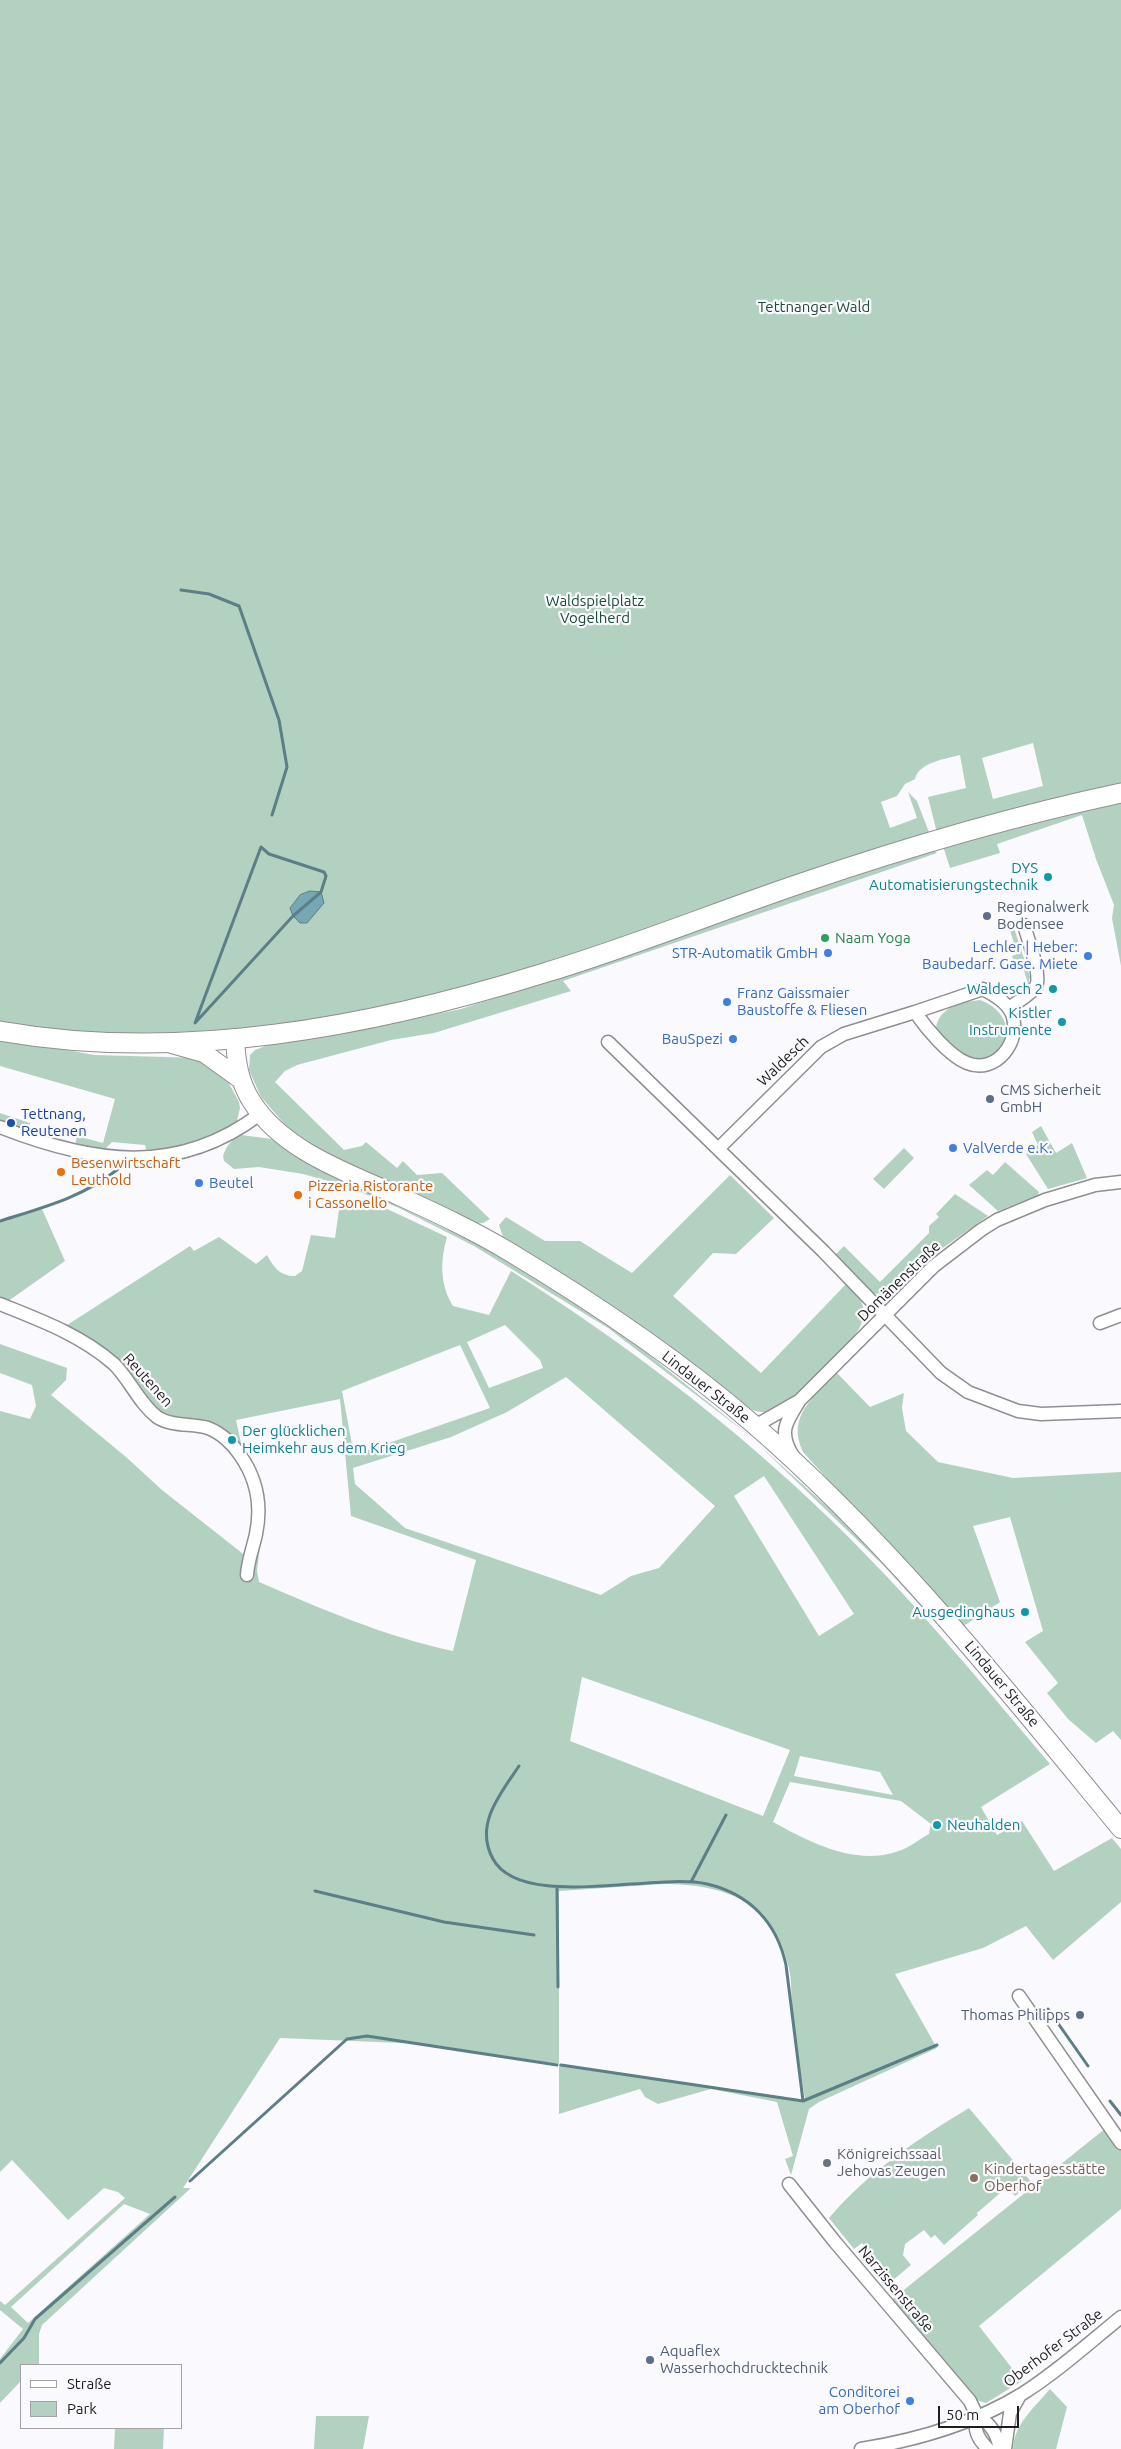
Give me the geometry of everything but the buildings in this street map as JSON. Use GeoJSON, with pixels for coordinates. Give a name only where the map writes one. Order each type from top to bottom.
{"type":"FeatureCollection","features":[{"type":"Feature","properties":{"kind":"main road"},"geometry":{"type":"LineString","coordinates":[[0,1031],[63,1040],[164,1042],[235,1038],[330,1025],[480,992],[547,973],[900,851],[1048,809],[1121,793]]}},
{"type":"Feature","properties":{"kind":"main road","name":"Lindauer Straße"},"geometry":{"type":"LineString","coordinates":[[235,1038],[240,1079],[260,1114],[280,1133],[314,1155],[433,1212],[508,1251],[642,1338],[696,1378],[755,1426],[802,1468],[958,1631],[1121,1829]]}},
{"type":"Feature","properties":{"kind":"main road"},"geometry":{"type":"LineString","coordinates":[[164,1042],[204,1053],[240,1079]]}},
{"type":"Feature","properties":{"kind":"street"},"geometry":{"type":"LineString","coordinates":[[915,1012],[924,1026],[956,1056],[967,1063],[985,1065],[1001,1057],[1010,1044],[1013,1019],[1008,1008],[1035,988],[1037,982],[1024,924]]}},
{"type":"Feature","properties":{"kind":"street","name":"Waldesch"},"geometry":{"type":"LineString","coordinates":[[718,1149],[821,1046],[844,1034],[983,989],[1008,1008]]}},
{"type":"Feature","properties":{"kind":"street"},"geometry":{"type":"LineString","coordinates":[[608,1042],[886,1315],[941,1372],[968,1392],[995,1404],[1018,1411],[1041,1414],[1121,1411]]}},
{"type":"Feature","properties":{"kind":"street"},"geometry":{"type":"LineString","coordinates":[[0,1127],[75,1150],[128,1158],[152,1158],[179,1154],[210,1145],[245,1126],[260,1114]]}},
{"type":"Feature","properties":{"kind":"street","name":"Domänenstraße"},"geometry":{"type":"LineString","coordinates":[[802,1468],[788,1448],[784,1432],[790,1415],[800,1400],[941,1260],[997,1220],[1045,1200],[1095,1186],[1121,1182]]}},
{"type":"Feature","properties":{"kind":"street","name":"Reutenen"},"geometry":{"type":"LineString","coordinates":[[0,1304],[48,1323],[82,1342],[113,1364],[149,1409],[164,1421],[210,1429],[222,1436],[238,1452],[251,1474],[258,1501],[256,1533],[247,1575]]}},
{"type":"Feature","properties":{"kind":"street"},"geometry":{"type":"LineString","coordinates":[[1100,1323],[1121,1315]]}},
{"type":"Feature","properties":{"kind":"street","name":"Domänenstraße"},"geometry":{"type":"LineString","coordinates":[[755,1426],[800,1400]]}},
{"type":"Feature","properties":{"kind":"street"},"geometry":{"type":"LineString","coordinates":[[1019,1996],[1121,2143]]}},
{"type":"Feature","properties":{"kind":"street","name":"Narzissenstraße"},"geometry":{"type":"LineString","coordinates":[[789,2184],[841,2249],[970,2401],[977,2416]]}},
{"type":"Feature","properties":{"kind":"street","name":"Oberhofer Straße"},"geometry":{"type":"LineString","coordinates":[[861,2449],[932,2434],[977,2416],[1022,2394],[1121,2317]]}},
{"type":"Feature","properties":{"kind":"street"},"geometry":{"type":"LineString","coordinates":[[1005,2449],[1010,2413],[1015,2401],[1022,2394]]}},
{"type":"Feature","properties":{"kind":"street"},"geometry":{"type":"LineString","coordinates":[[988,2449],[976,2433],[975,2424],[977,2416],[989,2424],[998,2438],[1000,2449]]}},
{"type":"Feature","properties":{"kind":"green space","name":"Tettnanger Wald"},"geometry":{"type":"Polygon","coordinates":[[[0,0],[1121,0],[1121,785],[937,833],[928,797],[966,788],[960,755],[941,760],[922,769],[915,779],[905,784],[897,796],[881,802],[890,828],[917,818],[908,792],[917,801],[930,835],[547,966],[445,995],[335,1016],[223,1029],[111,1033],[55,1030],[0,1024],[0,0]],[[1033,743],[982,758],[993,799],[1043,786],[1033,743]]]}},
{"type":"Feature","properties":{"kind":"green space"},"geometry":{"type":"Polygon","coordinates":[[[1121,803],[1121,966],[1112,918],[1114,905],[1096,859],[1082,815],[997,844],[1000,853],[950,868],[943,846],[1094,806],[1121,803]]]}},
{"type":"Feature","properties":{"kind":"green space"},"geometry":{"type":"Polygon","coordinates":[[[934,850],[937,853],[563,981],[571,991],[434,1033],[391,1040],[297,1065],[285,1071],[275,1082],[344,1150],[362,1146],[366,1142],[397,1168],[403,1161],[417,1175],[442,1173],[490,1219],[483,1223],[474,1224],[312,1145],[287,1127],[261,1097],[249,1070],[250,1055],[255,1050],[268,1045],[335,1035],[461,1009],[617,958],[833,882],[934,850]]]}},
{"type":"Feature","properties":{"kind":"green space"},"geometry":{"type":"Polygon","coordinates":[[[1012,922],[1030,977],[1028,984],[1021,960],[1013,959],[1012,956],[1017,954],[1008,923],[1012,922]]]}},
{"type":"Feature","properties":{"kind":"green space"},"geometry":{"type":"Polygon","coordinates":[[[980,1000],[996,1009],[1004,1021],[1006,1034],[1003,1045],[995,1054],[983,1058],[968,1056],[952,1046],[936,1029],[941,1015],[952,1007],[980,1000]]]}},
{"type":"Feature","properties":{"kind":"green space"},"geometry":{"type":"Polygon","coordinates":[[[0,1038],[94,1055],[201,1058],[224,1074],[239,1102],[240,1108],[237,1121],[226,1130],[184,1148],[147,1152],[145,1145],[112,1142],[102,1152],[75,1146],[77,1136],[103,1143],[115,1099],[0,1066],[0,1038]]]}},
{"type":"Feature","properties":{"kind":"green space"},"geometry":{"type":"Polygon","coordinates":[[[0,1113],[30,1123],[27,1131],[0,1121],[0,1113]]]}},
{"type":"Feature","properties":{"kind":"green space"},"geometry":{"type":"Polygon","coordinates":[[[1041,1126],[1056,1153],[1072,1143],[1087,1178],[1048,1189],[1026,1154],[1038,1145],[1032,1132],[1041,1126]]]}},
{"type":"Feature","properties":{"kind":"green space"},"geometry":{"type":"Polygon","coordinates":[[[241,1135],[272,1139],[303,1161],[483,1247],[537,1278],[634,1343],[754,1439],[608,1328],[474,1246],[399,1208],[346,1186],[303,1174],[259,1167],[234,1169],[224,1161],[223,1156],[230,1143],[241,1135]]]}},
{"type":"Feature","properties":{"kind":"green space"},"geometry":{"type":"Polygon","coordinates":[[[904,1148],[914,1158],[884,1189],[873,1179],[904,1148]]]}},
{"type":"Feature","properties":{"kind":"green space"},"geometry":{"type":"Polygon","coordinates":[[[1005,1162],[1039,1192],[1038,1195],[998,1211],[969,1185],[987,1170],[993,1175],[1005,1162]]]}},
{"type":"Feature","properties":{"kind":"green space"},"geometry":{"type":"Polygon","coordinates":[[[730,1175],[774,1218],[736,1254],[713,1253],[673,1296],[761,1373],[847,1283],[862,1303],[864,1309],[862,1322],[853,1338],[800,1391],[777,1408],[767,1412],[760,1412],[745,1406],[662,1344],[504,1240],[499,1225],[506,1217],[545,1241],[580,1241],[632,1273],[730,1175]]]}},
{"type":"Feature","properties":{"kind":"green space"},"geometry":{"type":"Polygon","coordinates":[[[955,1194],[988,1216],[940,1250],[903,1288],[895,1292],[874,1294],[835,1255],[844,1246],[880,1282],[929,1233],[929,1226],[939,1217],[936,1214],[955,1194]]]}},
{"type":"Feature","properties":{"kind":"green space"},"geometry":{"type":"Polygon","coordinates":[[[368,1200],[447,1237],[442,1273],[446,1290],[453,1306],[489,1315],[511,1271],[636,1356],[716,1418],[793,1484],[859,1548],[916,1608],[1050,1764],[981,1807],[997,1835],[1022,1821],[1054,1871],[1112,1838],[1121,1849],[1121,1902],[1053,1960],[1026,1926],[983,1948],[895,1974],[937,2048],[819,2102],[809,2109],[791,2175],[785,2159],[793,2156],[777,2102],[711,2089],[658,2104],[645,2097],[640,2089],[559,2114],[559,2064],[425,2044],[280,2038],[183,2188],[191,2188],[42,2325],[39,2334],[39,2364],[20,2364],[20,2382],[0,2403],[0,2359],[23,2329],[0,2310],[0,2301],[5,2305],[125,2198],[118,2192],[104,2188],[68,2220],[12,2160],[0,2172],[0,1411],[30,1419],[36,1406],[32,1385],[0,1373],[0,1344],[67,1368],[66,1380],[51,1395],[126,1457],[162,1490],[247,1557],[257,1541],[260,1546],[257,1571],[259,1582],[379,1630],[453,1651],[476,1560],[351,1516],[340,1399],[236,1420],[241,1443],[235,1447],[227,1439],[165,1420],[132,1382],[64,1327],[190,1246],[194,1251],[219,1237],[256,1264],[267,1255],[272,1264],[281,1273],[295,1276],[302,1271],[311,1235],[335,1238],[340,1203],[366,1208],[368,1200]],[[505,1325],[467,1342],[489,1388],[543,1368],[540,1360],[505,1325]],[[460,1345],[342,1391],[354,1455],[490,1408],[460,1345]],[[566,1377],[507,1412],[451,1437],[353,1468],[355,1484],[405,1528],[601,1595],[631,1576],[659,1568],[715,1506],[566,1377]],[[764,1476],[734,1496],[819,1636],[854,1614],[764,1476]],[[582,1677],[570,1741],[763,1816],[790,1750],[582,1677]],[[800,1756],[794,1776],[893,1795],[880,1772],[800,1756]],[[790,1782],[773,1822],[804,1838],[838,1851],[872,1856],[889,1854],[906,1848],[929,1834],[931,1824],[901,1801],[790,1782]],[[663,1884],[559,1891],[559,2064],[805,2100],[792,2010],[789,1968],[782,1945],[772,1927],[759,1912],[744,1901],[726,1893],[686,1885],[663,1884]],[[124,2204],[11,2307],[28,2323],[150,2214],[124,2204]]]}},
{"type":"Feature","properties":{"kind":"green space"},"geometry":{"type":"Polygon","coordinates":[[[42,1209],[65,1261],[4,1304],[0,1303],[0,1221],[42,1209]]]}},
{"type":"Feature","properties":{"kind":"green space"},"geometry":{"type":"Polygon","coordinates":[[[837,1373],[870,1407],[904,1393],[902,1408],[906,1431],[938,1462],[1013,1478],[1121,1472],[1121,1740],[1113,1731],[1096,1743],[1068,1719],[1047,1693],[1058,1683],[1025,1642],[1043,1631],[1010,1517],[973,1526],[1000,1602],[962,1627],[803,1452],[798,1428],[800,1418],[812,1399],[837,1373]]]}},
{"type":"Feature","properties":{"kind":"green space"},"geometry":{"type":"Polygon","coordinates":[[[760,1446],[842,1520],[942,1625],[1008,1706],[955,1643],[882,1564],[760,1446]]]}},
{"type":"Feature","properties":{"kind":"green space"},"geometry":{"type":"Polygon","coordinates":[[[969,2108],[1032,2183],[1015,2196],[1007,2187],[944,2245],[935,2235],[931,2238],[924,2230],[905,2244],[903,2255],[911,2265],[893,2280],[862,2243],[854,2249],[829,2218],[860,2186],[894,2157],[969,2108]]]}},
{"type":"Feature","properties":{"kind":"green space"},"geometry":{"type":"Polygon","coordinates":[[[1106,2128],[1121,2149],[1121,2209],[979,2326],[1022,2381],[986,2403],[973,2399],[890,2301],[1106,2128]]]}},
{"type":"Feature","properties":{"kind":"green space"},"geometry":{"type":"Polygon","coordinates":[[[1050,2389],[1067,2407],[1056,2449],[1013,2449],[1014,2440],[1021,2424],[1050,2389]]]}},
{"type":"Feature","properties":{"kind":"green space"},"geometry":{"type":"Polygon","coordinates":[[[316,2416],[369,2416],[363,2449],[314,2449],[316,2416]]]}},
{"type":"Feature","properties":{"kind":"green space"},"geometry":{"type":"Polygon","coordinates":[[[115,2429],[164,2429],[163,2449],[114,2449],[115,2429]]]}},
{"type":"Feature","properties":{"kind":"water"},"geometry":{"type":"Polygon","coordinates":[[[310,891],[321,892],[324,903],[307,923],[300,923],[293,916],[290,908],[300,895],[310,891]]]}},
{"type":"Feature","properties":{"kind":"waterway"},"geometry":{"type":"LineString","coordinates":[[181,590],[209,594],[239,606],[279,720],[287,767],[272,815]]}},
{"type":"Feature","properties":{"kind":"waterway"},"geometry":{"type":"LineString","coordinates":[[261,847],[269,854],[324,872],[326,876],[321,892],[293,916],[195,1023],[261,847]]}},
{"type":"Feature","properties":{"kind":"waterway"},"geometry":{"type":"LineString","coordinates":[[0,1221],[62,1201],[91,1187],[118,1169]]}},
{"type":"Feature","properties":{"kind":"waterway"},"geometry":{"type":"LineString","coordinates":[[519,1766],[497,1799],[488,1822],[486,1834],[493,1859],[508,1875],[531,1883],[560,1887],[656,1882],[707,1884],[736,1895],[759,1912],[776,1936],[786,1965],[803,2101]]}},
{"type":"Feature","properties":{"kind":"waterway"},"geometry":{"type":"LineString","coordinates":[[691,1882],[726,1815]]}},
{"type":"Feature","properties":{"kind":"waterway"},"geometry":{"type":"LineString","coordinates":[[557,1887],[558,1987]]}},
{"type":"Feature","properties":{"kind":"waterway"},"geometry":{"type":"LineString","coordinates":[[315,1891],[444,1922],[534,1935]]}},
{"type":"Feature","properties":{"kind":"waterway"},"geometry":{"type":"LineString","coordinates":[[1048,2009],[1088,2066]]}},
{"type":"Feature","properties":{"kind":"waterway"},"geometry":{"type":"LineString","coordinates":[[190,2181],[347,2039],[367,2036],[557,2065]]}},
{"type":"Feature","properties":{"kind":"waterway"},"geometry":{"type":"LineString","coordinates":[[561,2065],[803,2101],[937,2045]]}},
{"type":"Feature","properties":{"kind":"waterway"},"geometry":{"type":"LineString","coordinates":[[1110,2101],[1121,2115]]}},
{"type":"Feature","properties":{"kind":"waterway"},"geometry":{"type":"LineString","coordinates":[[0,2363],[24,2338],[35,2319],[175,2197]]}},
{"type":"Feature","properties":{"kind":"place","name":"DYS Automatisierungstechnik"},"geometry":{"type":"Point","coordinates":[1048,877]}},
{"type":"Feature","properties":{"kind":"place","name":"Regionalwerk Bodensee"},"geometry":{"type":"Point","coordinates":[987,916]}},
{"type":"Feature","properties":{"kind":"place","name":"Naam Yoga"},"geometry":{"type":"Point","coordinates":[825,938]}},
{"type":"Feature","properties":{"kind":"place","name":"STR-Automatik GmbH"},"geometry":{"type":"Point","coordinates":[828,953]}},
{"type":"Feature","properties":{"kind":"place","name":"Lechler | Heber: Baubedarf. Gase. Miete"},"geometry":{"type":"Point","coordinates":[1088,956]}},
{"type":"Feature","properties":{"kind":"place","name":"Waldesch 2"},"geometry":{"type":"Point","coordinates":[1053,989]}},
{"type":"Feature","properties":{"kind":"place","name":"Franz Gaissmaier Baustoffe & Fliesen"},"geometry":{"type":"Point","coordinates":[727,1002]}},
{"type":"Feature","properties":{"kind":"place","name":"Kistler Instrumente"},"geometry":{"type":"Point","coordinates":[1062,1022]}},
{"type":"Feature","properties":{"kind":"place","name":"BauSpezi"},"geometry":{"type":"Point","coordinates":[733,1039]}},
{"type":"Feature","properties":{"kind":"place","name":"CMS Sicherheit GmbH"},"geometry":{"type":"Point","coordinates":[990,1099]}},
{"type":"Feature","properties":{"kind":"place","name":"Tettnang, Reutenen"},"geometry":{"type":"Point","coordinates":[11,1123]}},
{"type":"Feature","properties":{"kind":"place","name":"ValVerde e.K."},"geometry":{"type":"Point","coordinates":[953,1148]}},
{"type":"Feature","properties":{"kind":"place","name":"Besenwirtschaft Leuthold"},"geometry":{"type":"Point","coordinates":[61,1172]}},
{"type":"Feature","properties":{"kind":"place","name":"Beutel"},"geometry":{"type":"Point","coordinates":[199,1183]}},
{"type":"Feature","properties":{"kind":"place","name":"Pizzeria Ristorante i Cassonello"},"geometry":{"type":"Point","coordinates":[298,1195]}},
{"type":"Feature","properties":{"kind":"place","name":"Der glücklichen Heimkehr aus dem Krieg"},"geometry":{"type":"Point","coordinates":[232,1440]}},
{"type":"Feature","properties":{"kind":"place","name":"Ausgedinghaus"},"geometry":{"type":"Point","coordinates":[1025,1612]}},
{"type":"Feature","properties":{"kind":"place","name":"Neuhalden"},"geometry":{"type":"Point","coordinates":[937,1825]}},
{"type":"Feature","properties":{"kind":"place","name":"Thomas Philipps"},"geometry":{"type":"Point","coordinates":[1080,2015]}},
{"type":"Feature","properties":{"kind":"place","name":"Königreichssaal Jehovas Zeugen"},"geometry":{"type":"Point","coordinates":[827,2163]}},
{"type":"Feature","properties":{"kind":"place","name":"Kindertagesstätte Oberhof"},"geometry":{"type":"Point","coordinates":[974,2178]}},
{"type":"Feature","properties":{"kind":"place","name":"Aquaflex Wasserhochdrucktechnik"},"geometry":{"type":"Point","coordinates":[650,2360]}},
{"type":"Feature","properties":{"kind":"place","name":"Conditorei am Oberhof"},"geometry":{"type":"Point","coordinates":[910,2401]}},
{"type":"Feature","properties":{"kind":"park label","name":"Waldspielplatz Vogelherd"},"geometry":{"type":"Point","coordinates":[595,610]}}]}
